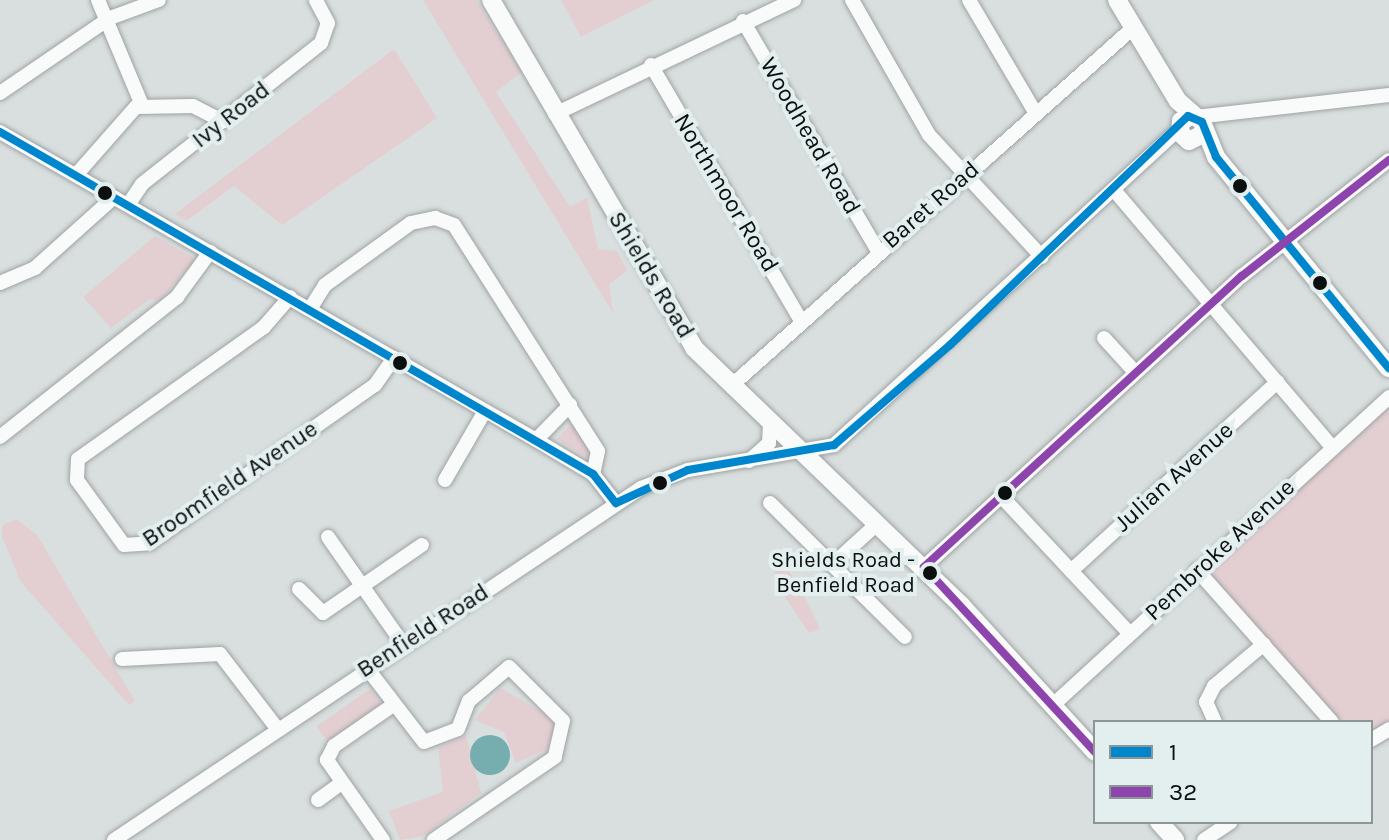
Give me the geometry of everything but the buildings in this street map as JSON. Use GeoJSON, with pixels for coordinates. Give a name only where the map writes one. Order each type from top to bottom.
{"type":"FeatureCollection","features":[{"type":"Feature","properties":{"kind":"main road","name":"Shields Road"},"geometry":{"type":"LineString","coordinates":[[491,0],[666,307],[731,386],[924,567],[1093,750]]}},
{"type":"Feature","properties":{"kind":"main road"},"geometry":{"type":"LineString","coordinates":[[1121,1],[1133,28],[1178,101],[1188,130],[1216,157],[1389,368]]}},
{"type":"Feature","properties":{"kind":"main road"},"geometry":{"type":"LineString","coordinates":[[1161,824],[1175,840]]}},
{"type":"Feature","properties":{"kind":"street"},"geometry":{"type":"LineString","coordinates":[[98,0],[110,18],[142,105]]}},
{"type":"Feature","properties":{"kind":"street"},"geometry":{"type":"LineString","coordinates":[[0,93],[110,18],[159,0]]}},
{"type":"Feature","properties":{"kind":"street","name":"Ivy Road"},"geometry":{"type":"LineString","coordinates":[[128,205],[142,184],[321,43],[328,23],[316,0]]}},
{"type":"Feature","properties":{"kind":"street"},"geometry":{"type":"LineString","coordinates":[[555,114],[743,21],[794,0]]}},
{"type":"Feature","properties":{"kind":"street"},"geometry":{"type":"LineString","coordinates":[[852,0],[929,135],[1042,257]]}},
{"type":"Feature","properties":{"kind":"street"},"geometry":{"type":"LineString","coordinates":[[969,0],[1035,112]]}},
{"type":"Feature","properties":{"kind":"street","name":"Woodhead Road"},"geometry":{"type":"LineString","coordinates":[[743,21],[878,251]]}},
{"type":"Feature","properties":{"kind":"street","name":"Baret Road"},"geometry":{"type":"LineString","coordinates":[[731,386],[878,251],[1133,28]]}},
{"type":"Feature","properties":{"kind":"street","name":"Northmoor Road"},"geometry":{"type":"LineString","coordinates":[[651,65],[801,321]]}},
{"type":"Feature","properties":{"kind":"street"},"geometry":{"type":"LineString","coordinates":[[806,454],[842,438],[1114,190],[1188,130],[1222,115],[1389,95]]}},
{"type":"Feature","properties":{"kind":"street"},"geometry":{"type":"LineString","coordinates":[[76,175],[121,116],[142,105],[200,107],[223,121]]}},
{"type":"Feature","properties":{"kind":"street"},"geometry":{"type":"LineString","coordinates":[[0,132],[593,474],[616,503]]}},
{"type":"Feature","properties":{"kind":"street"},"geometry":{"type":"LineString","coordinates":[[924,567],[1134,371],[1285,239],[1389,160]]}},
{"type":"Feature","properties":{"kind":"street"},"geometry":{"type":"LineString","coordinates":[[1114,190],[1208,307],[1332,447]]}},
{"type":"Feature","properties":{"kind":"street"},"geometry":{"type":"LineString","coordinates":[[0,283],[35,268],[114,197]]}},
{"type":"Feature","properties":{"kind":"street"},"geometry":{"type":"LineString","coordinates":[[310,309],[325,285],[411,223],[443,220],[468,241],[570,405],[599,455],[593,474]]}},
{"type":"Feature","properties":{"kind":"street"},"geometry":{"type":"LineString","coordinates":[[0,437],[177,297],[210,252]]}},
{"type":"Feature","properties":{"kind":"street","name":"Broomfield Avenue"},"geometry":{"type":"LineString","coordinates":[[290,297],[264,327],[78,459],[77,480],[124,545],[150,543],[375,385],[394,358]]}},
{"type":"Feature","properties":{"kind":"street"},"geometry":{"type":"LineString","coordinates":[[1104,338],[1134,371]]}},
{"type":"Feature","properties":{"kind":"street"},"geometry":{"type":"LineString","coordinates":[[53,374],[62,387]]}},
{"type":"Feature","properties":{"kind":"street","name":"Julian Avenue"},"geometry":{"type":"LineString","coordinates":[[1071,571],[1277,382]]}},
{"type":"Feature","properties":{"kind":"street","name":"Pembroke Avenue"},"geometry":{"type":"LineString","coordinates":[[1053,705],[1389,397]]}},
{"type":"Feature","properties":{"kind":"street"},"geometry":{"type":"LineString","coordinates":[[536,440],[570,405]]}},
{"type":"Feature","properties":{"kind":"street"},"geometry":{"type":"LineString","coordinates":[[445,480],[485,411]]}},
{"type":"Feature","properties":{"kind":"street"},"geometry":{"type":"LineString","coordinates":[[749,461],[769,443],[770,421]]}},
{"type":"Feature","properties":{"kind":"street","name":"Benfield Road"},"geometry":{"type":"LineString","coordinates":[[114,840],[276,727],[616,503],[679,472],[806,454]]}},
{"type":"Feature","properties":{"kind":"street"},"geometry":{"type":"LineString","coordinates":[[1001,496],[1129,633]]}},
{"type":"Feature","properties":{"kind":"street"},"geometry":{"type":"LineString","coordinates":[[770,503],[905,637]]}},
{"type":"Feature","properties":{"kind":"street"},"geometry":{"type":"LineString","coordinates":[[832,565],[878,523]]}},
{"type":"Feature","properties":{"kind":"street"},"geometry":{"type":"LineString","coordinates":[[328,537],[403,644]]}},
{"type":"Feature","properties":{"kind":"street"},"geometry":{"type":"LineString","coordinates":[[299,589],[319,614],[422,545]]}},
{"type":"Feature","properties":{"kind":"street"},"geometry":{"type":"LineString","coordinates":[[1197,570],[1330,720]]}},
{"type":"Feature","properties":{"kind":"street"},"geometry":{"type":"LineString","coordinates":[[1214,720],[1206,702],[1214,686],[1264,644]]}},
{"type":"Feature","properties":{"kind":"street"},"geometry":{"type":"LineString","coordinates":[[130,653],[220,654],[276,727]]}},
{"type":"Feature","properties":{"kind":"street"},"geometry":{"type":"LineString","coordinates":[[367,668],[415,736],[434,742],[458,729],[469,701],[509,667],[563,721],[555,757],[434,840]]}},
{"type":"Feature","properties":{"kind":"street"},"geometry":{"type":"LineString","coordinates":[[383,840],[327,764],[330,750],[393,705]]}},
{"type":"Feature","properties":{"kind":"street"},"geometry":{"type":"LineString","coordinates":[[318,800],[340,784]]}},
{"type":"Feature","properties":{"kind":"street"},"geometry":{"type":"LineString","coordinates":[[1204,840],[1228,824]]}},
{"type":"Feature","properties":{"kind":"shaded area"},"geometry":{"type":"Polygon","coordinates":[[[423,0],[476,0],[522,72],[496,92],[570,207],[587,198],[598,249],[617,251],[627,270],[609,285],[613,313],[423,0]]]}},
{"type":"Feature","properties":{"kind":"shaded area"},"geometry":{"type":"Polygon","coordinates":[[[561,0],[654,0],[581,37],[561,0]]]}},
{"type":"Feature","properties":{"kind":"shaded area"},"geometry":{"type":"Polygon","coordinates":[[[394,49],[437,118],[282,225],[234,186],[186,221],[175,214],[394,49]]]}},
{"type":"Feature","properties":{"kind":"shaded area"},"geometry":{"type":"Polygon","coordinates":[[[155,236],[196,259],[160,301],[150,299],[111,328],[83,297],[155,236]]]}},
{"type":"Feature","properties":{"kind":"shaded area"},"geometry":{"type":"Polygon","coordinates":[[[1389,398],[1389,726],[1373,737],[1373,720],[1335,720],[1202,570],[1389,398]]]}},
{"type":"Feature","properties":{"kind":"shaded area"},"geometry":{"type":"Polygon","coordinates":[[[574,421],[595,454],[590,460],[557,439],[574,421]]]}},
{"type":"Feature","properties":{"kind":"shaded area"},"geometry":{"type":"Polygon","coordinates":[[[16,519],[37,535],[135,701],[129,705],[21,582],[2,537],[2,526],[16,519]]]}},
{"type":"Feature","properties":{"kind":"shaded area"},"geometry":{"type":"Polygon","coordinates":[[[781,558],[820,629],[809,633],[779,588],[772,565],[781,558]]]}},
{"type":"Feature","properties":{"kind":"shaded area"},"geometry":{"type":"Polygon","coordinates":[[[500,688],[555,719],[550,748],[516,763],[504,732],[475,720],[500,688]]]}},
{"type":"Feature","properties":{"kind":"shaded area"},"geometry":{"type":"Polygon","coordinates":[[[370,689],[382,706],[329,743],[317,726],[370,689]]]}},
{"type":"Feature","properties":{"kind":"shaded area"},"geometry":{"type":"Polygon","coordinates":[[[466,735],[481,793],[423,836],[400,840],[389,811],[443,792],[438,748],[466,735]]]}},
{"type":"Feature","properties":{"kind":"water"},"geometry":{"type":"Polygon","coordinates":[[[490,735],[504,741],[510,755],[504,769],[490,775],[476,769],[470,755],[476,741],[490,735]]]}},
{"type":"Feature","properties":{"kind":"transit line","name":"1"},"geometry":{"type":"LineString","coordinates":[[0,132],[593,474],[616,503],[688,470],[834,445],[950,345],[1188,116],[1202,122],[1216,157],[1389,368]]}},
{"type":"Feature","properties":{"kind":"transit line","name":"32"},"geometry":{"type":"LineString","coordinates":[[1093,750],[924,567],[1242,276],[1389,160]]}},
{"type":"Feature","properties":{"kind":"place","name":"Shields Road - Benfield Road"},"geometry":{"type":"Point","coordinates":[930,573]}}]}
